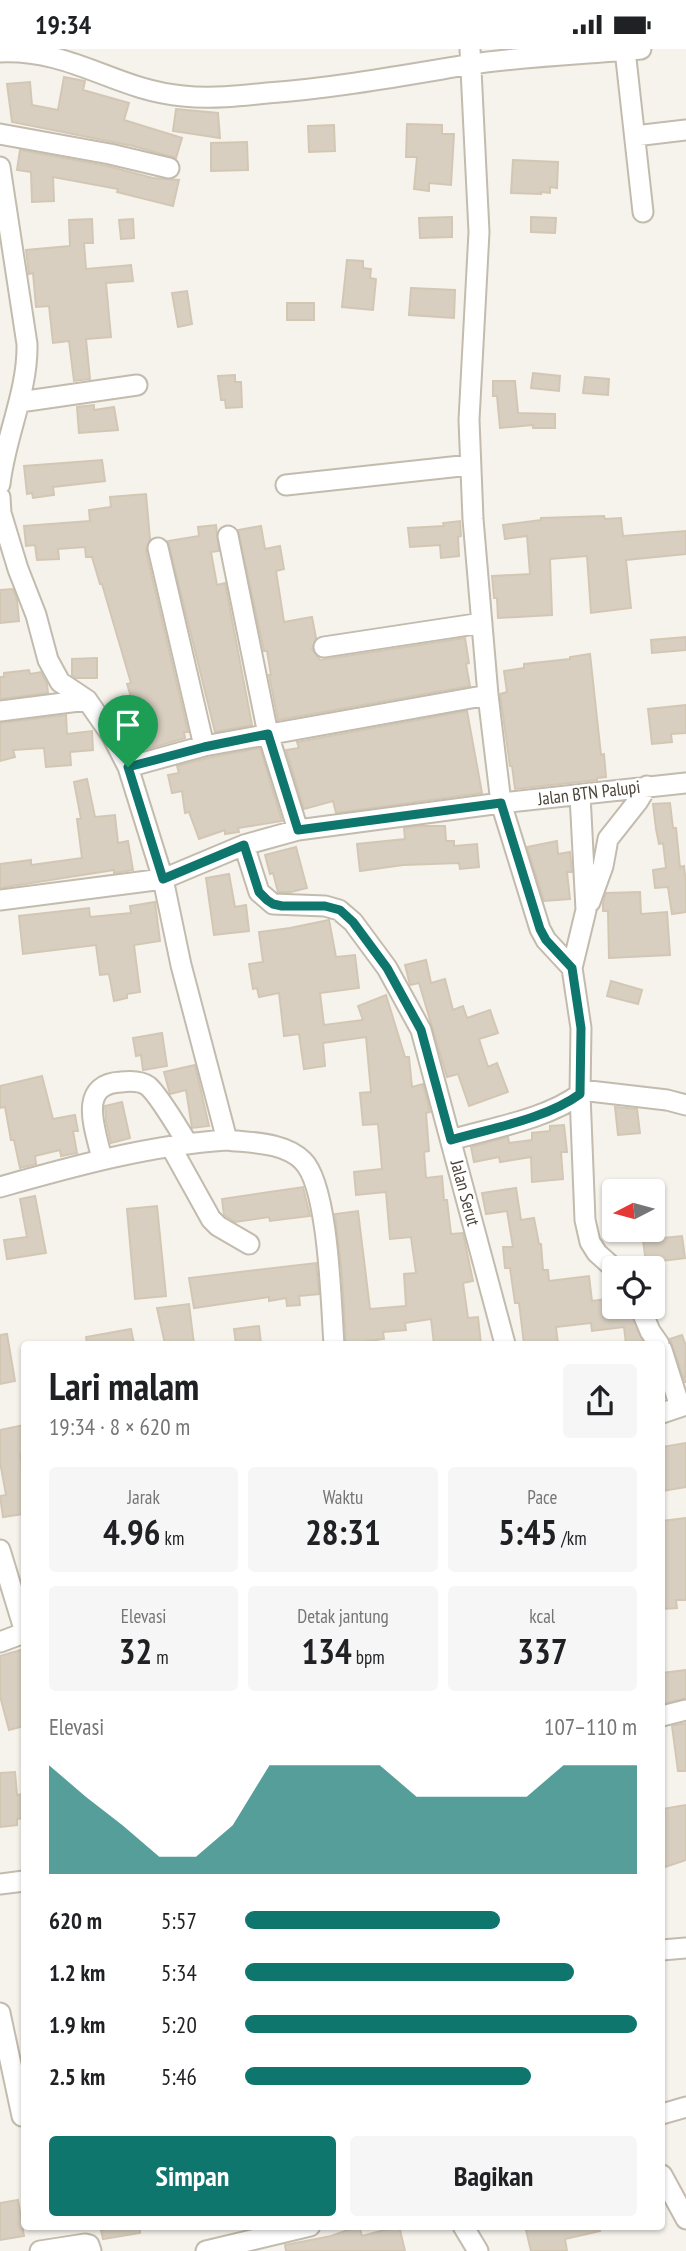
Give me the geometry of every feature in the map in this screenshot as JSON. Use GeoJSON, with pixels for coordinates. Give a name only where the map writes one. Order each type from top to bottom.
{"type":"FeatureCollection","features":[{"type":"Feature","properties":{"kind":"street"},"geometry":{"type":"LineString","coordinates":[[0,52],[33,49],[52,53],[152,90],[182,96],[222,97],[306,90],[470,57],[633,50],[635,136],[643,212]]}},
{"type":"Feature","properties":{"kind":"street"},"geometry":{"type":"LineString","coordinates":[[470,57],[479,232],[469,420],[470,465],[488,695],[501,803],[540,929],[546,940],[572,968]]}},
{"type":"Feature","properties":{"kind":"street"},"geometry":{"type":"LineString","coordinates":[[635,136],[686,130]]}},
{"type":"Feature","properties":{"kind":"street"},"geometry":{"type":"LineString","coordinates":[[0,134],[169,168]]}},
{"type":"Feature","properties":{"kind":"street"},"geometry":{"type":"LineString","coordinates":[[0,167],[5,237],[27,344],[20,402],[12,424],[0,484]]}},
{"type":"Feature","properties":{"kind":"street"},"geometry":{"type":"LineString","coordinates":[[20,402],[137,385]]}},
{"type":"Feature","properties":{"kind":"street"},"geometry":{"type":"LineString","coordinates":[[286,485],[470,465]]}},
{"type":"Feature","properties":{"kind":"street"},"geometry":{"type":"LineString","coordinates":[[0,497],[1,513],[11,547],[36,615],[48,660],[60,682],[87,700],[112,736],[128,767],[163,879],[181,965],[227,1140]]}},
{"type":"Feature","properties":{"kind":"street"},"geometry":{"type":"LineString","coordinates":[[228,536],[268,734],[298,830]]}},
{"type":"Feature","properties":{"kind":"street"},"geometry":{"type":"LineString","coordinates":[[158,548],[204,747]]}},
{"type":"Feature","properties":{"kind":"street"},"geometry":{"type":"LineString","coordinates":[[324,647],[482,622]]}},
{"type":"Feature","properties":{"kind":"street"},"geometry":{"type":"LineString","coordinates":[[128,767],[268,734],[488,695]]}},
{"type":"Feature","properties":{"kind":"street"},"geometry":{"type":"LineString","coordinates":[[0,711],[87,700]]}},
{"type":"Feature","properties":{"kind":"street","name":"Jalan BTN Palupi"},"geometry":{"type":"LineString","coordinates":[[0,900],[163,879],[244,845],[298,830],[501,803],[686,783]]}},
{"type":"Feature","properties":{"kind":"street"},"geometry":{"type":"LineString","coordinates":[[602,1257],[590,1242],[585,1220],[581,1028],[572,968],[586,910],[603,866],[608,839],[647,786]]}},
{"type":"Feature","properties":{"kind":"street"},"geometry":{"type":"LineString","coordinates":[[582,795],[608,839]]}},
{"type":"Feature","properties":{"kind":"street"},"geometry":{"type":"LineString","coordinates":[[582,795],[586,910]]}},
{"type":"Feature","properties":{"kind":"street","name":"Jalan Serut"},"geometry":{"type":"LineString","coordinates":[[244,845],[259,892],[267,900],[282,906],[325,906],[340,910],[353,922],[387,968],[421,1030],[504,1341]]}},
{"type":"Feature","properties":{"kind":"street"},"geometry":{"type":"LineString","coordinates":[[102,1160],[92,1103],[100,1088],[107,1084],[130,1081],[149,1087],[180,1145],[211,1219],[249,1244]]}},
{"type":"Feature","properties":{"kind":"street"},"geometry":{"type":"LineString","coordinates":[[451,1140],[524,1119],[559,1105],[581,1092],[667,1100],[686,1105]]}},
{"type":"Feature","properties":{"kind":"street"},"geometry":{"type":"LineString","coordinates":[[0,1187],[102,1160],[180,1145],[227,1140],[281,1147],[303,1161],[313,1177],[324,1218],[334,1341]]}},
{"type":"Feature","properties":{"kind":"street"},"geometry":{"type":"LineString","coordinates":[[645,1319],[657,1341]]}},
{"type":"Feature","properties":{"kind":"street"},"geometry":{"type":"LineString","coordinates":[[665,1363],[676,1409]]}},
{"type":"Feature","properties":{"kind":"street"},"geometry":{"type":"LineString","coordinates":[[0,1550],[21,1621]]}},
{"type":"Feature","properties":{"kind":"street"},"geometry":{"type":"LineString","coordinates":[[0,1641],[21,1632]]}},
{"type":"Feature","properties":{"kind":"street"},"geometry":{"type":"LineString","coordinates":[[665,1715],[686,1710]]}},
{"type":"Feature","properties":{"kind":"street"},"geometry":{"type":"LineString","coordinates":[[0,1884],[21,1881]]}},
{"type":"Feature","properties":{"kind":"street"},"geometry":{"type":"LineString","coordinates":[[665,1950],[686,1948]]}},
{"type":"Feature","properties":{"kind":"street"},"geometry":{"type":"LineString","coordinates":[[0,2013],[4,2047],[21,2112]]}},
{"type":"Feature","properties":{"kind":"street"},"geometry":{"type":"LineString","coordinates":[[665,2113],[686,2107]]}},
{"type":"Feature","properties":{"kind":"street"},"geometry":{"type":"LineString","coordinates":[[665,2180],[686,2219]]}},
{"type":"Feature","properties":{"kind":"street"},"geometry":{"type":"LineString","coordinates":[[206,2251],[293,2230]]}},
{"type":"Feature","properties":{"kind":"street"},"geometry":{"type":"LineString","coordinates":[[465,2230],[478,2251]]}},
{"type":"Feature","properties":{"kind":"street"},"geometry":{"type":"LineString","coordinates":[[40,2251],[85,2244],[89,2245],[91,2251]]}},
{"type":"Feature","properties":{"kind":"building"},"geometry":{"type":"Polygon","coordinates":[[[64,77],[85,81],[83,90],[129,103],[124,120],[182,138],[176,158],[133,146],[12,122],[7,84],[30,82],[32,105],[58,110],[64,77]]]}},
{"type":"Feature","properties":{"kind":"building"},"geometry":{"type":"Polygon","coordinates":[[[176,109],[218,113],[220,138],[173,131],[176,109]]]}},
{"type":"Feature","properties":{"kind":"building"},"geometry":{"type":"Polygon","coordinates":[[[407,124],[442,125],[442,134],[454,134],[451,185],[429,183],[429,191],[414,189],[417,157],[406,157],[407,124]]]}},
{"type":"Feature","properties":{"kind":"building"},"geometry":{"type":"Polygon","coordinates":[[[334,125],[335,151],[309,152],[308,126],[334,125]]]}},
{"type":"Feature","properties":{"kind":"building"},"geometry":{"type":"Polygon","coordinates":[[[247,142],[248,170],[211,171],[211,143],[247,142]]]}},
{"type":"Feature","properties":{"kind":"building"},"geometry":{"type":"Polygon","coordinates":[[[20,150],[107,166],[153,178],[179,180],[173,206],[117,192],[118,189],[53,177],[54,201],[32,202],[31,172],[17,170],[20,150]]]}},
{"type":"Feature","properties":{"kind":"building"},"geometry":{"type":"Polygon","coordinates":[[[513,160],[558,162],[557,188],[550,187],[550,193],[541,194],[511,193],[513,160]]]}},
{"type":"Feature","properties":{"kind":"building"},"geometry":{"type":"Polygon","coordinates":[[[452,217],[452,237],[420,238],[419,218],[452,217]]]}},
{"type":"Feature","properties":{"kind":"building"},"geometry":{"type":"Polygon","coordinates":[[[531,217],[556,218],[555,233],[531,232],[531,217]]]}},
{"type":"Feature","properties":{"kind":"building"},"geometry":{"type":"Polygon","coordinates":[[[92,219],[93,243],[84,243],[86,269],[131,265],[133,281],[106,283],[111,337],[86,339],[90,379],[74,381],[69,341],[53,343],[49,306],[36,307],[33,273],[29,274],[26,250],[70,246],[69,220],[92,219]]]}},
{"type":"Feature","properties":{"kind":"building"},"geometry":{"type":"Polygon","coordinates":[[[133,219],[134,238],[121,239],[119,220],[133,219]]]}},
{"type":"Feature","properties":{"kind":"building"},"geometry":{"type":"Polygon","coordinates":[[[347,260],[363,261],[363,268],[371,269],[370,278],[376,279],[373,310],[342,307],[347,260]]]}},
{"type":"Feature","properties":{"kind":"building"},"geometry":{"type":"Polygon","coordinates":[[[411,288],[455,290],[454,318],[409,315],[411,288]]]}},
{"type":"Feature","properties":{"kind":"building"},"geometry":{"type":"Polygon","coordinates":[[[187,291],[192,324],[178,327],[172,293],[187,291]]]}},
{"type":"Feature","properties":{"kind":"building"},"geometry":{"type":"Polygon","coordinates":[[[287,303],[314,303],[314,320],[287,320],[287,303]]]}},
{"type":"Feature","properties":{"kind":"building"},"geometry":{"type":"Polygon","coordinates":[[[533,373],[560,376],[559,391],[531,388],[533,373]]]}},
{"type":"Feature","properties":{"kind":"building"},"geometry":{"type":"Polygon","coordinates":[[[235,375],[235,382],[241,382],[242,407],[226,408],[225,400],[221,400],[218,376],[235,375]]]}},
{"type":"Feature","properties":{"kind":"building"},"geometry":{"type":"Polygon","coordinates":[[[585,377],[609,379],[608,395],[583,393],[585,377]]]}},
{"type":"Feature","properties":{"kind":"building"},"geometry":{"type":"Polygon","coordinates":[[[493,381],[515,381],[518,413],[555,414],[555,428],[533,428],[533,425],[500,428],[497,396],[493,396],[493,381]]]}},
{"type":"Feature","properties":{"kind":"building"},"geometry":{"type":"Polygon","coordinates":[[[94,405],[94,410],[114,407],[118,430],[79,433],[77,407],[94,405]]]}},
{"type":"Feature","properties":{"kind":"building"},"geometry":{"type":"Polygon","coordinates":[[[102,460],[105,481],[53,487],[54,495],[33,498],[32,493],[27,494],[24,466],[102,460]]]}},
{"type":"Feature","properties":{"kind":"building"},"geometry":{"type":"Polygon","coordinates":[[[146,494],[150,539],[146,551],[188,732],[184,732],[185,738],[147,749],[127,684],[131,683],[92,557],[86,557],[85,547],[58,549],[59,559],[37,560],[35,545],[26,546],[24,526],[90,521],[89,510],[111,507],[110,497],[146,494]]]}},
{"type":"Feature","properties":{"kind":"building"},"geometry":{"type":"Polygon","coordinates":[[[604,516],[605,519],[621,518],[623,536],[686,531],[686,554],[626,560],[631,608],[591,613],[587,556],[550,559],[552,615],[498,618],[492,576],[530,574],[527,536],[505,539],[503,525],[541,518],[604,516]]]}},
{"type":"Feature","properties":{"kind":"building"},"geometry":{"type":"Polygon","coordinates":[[[460,521],[459,556],[441,558],[440,545],[410,547],[408,528],[444,526],[443,523],[460,521]]]}},
{"type":"Feature","properties":{"kind":"building"},"geometry":{"type":"Polygon","coordinates":[[[216,525],[219,551],[211,552],[217,585],[225,583],[252,725],[215,732],[168,541],[199,536],[198,527],[216,525]]]}},
{"type":"Feature","properties":{"kind":"building"},"geometry":{"type":"Polygon","coordinates":[[[261,526],[265,549],[280,546],[284,569],[276,571],[284,622],[312,617],[316,638],[312,649],[320,660],[465,638],[470,686],[278,720],[267,651],[264,651],[238,530],[261,526]]]}},
{"type":"Feature","properties":{"kind":"building"},"geometry":{"type":"Polygon","coordinates":[[[13,589],[19,621],[0,623],[0,590],[13,589]]]}},
{"type":"Feature","properties":{"kind":"building"},"geometry":{"type":"Polygon","coordinates":[[[686,637],[686,650],[652,653],[651,640],[686,637]]]}},
{"type":"Feature","properties":{"kind":"building"},"geometry":{"type":"Polygon","coordinates":[[[590,654],[601,755],[604,754],[606,777],[515,789],[500,694],[507,692],[504,671],[524,668],[524,664],[590,654]]]}},
{"type":"Feature","properties":{"kind":"building"},"geometry":{"type":"Polygon","coordinates":[[[97,658],[97,678],[76,678],[72,675],[72,659],[97,658]]]}},
{"type":"Feature","properties":{"kind":"building"},"geometry":{"type":"Polygon","coordinates":[[[29,670],[30,674],[41,672],[48,693],[0,699],[0,677],[4,677],[4,673],[29,670]]]}},
{"type":"Feature","properties":{"kind":"building"},"geometry":{"type":"Polygon","coordinates":[[[686,705],[686,733],[671,734],[672,742],[652,744],[648,709],[686,705]]]}},
{"type":"Feature","properties":{"kind":"building"},"geometry":{"type":"Polygon","coordinates":[[[467,711],[482,793],[336,813],[333,801],[304,809],[286,750],[299,748],[297,742],[467,711]]]}},
{"type":"Feature","properties":{"kind":"building"},"geometry":{"type":"Polygon","coordinates":[[[66,715],[67,734],[92,731],[93,750],[70,752],[71,765],[46,767],[44,748],[13,750],[15,757],[0,761],[0,723],[66,715]]]}},
{"type":"Feature","properties":{"kind":"building"},"geometry":{"type":"Polygon","coordinates":[[[260,748],[282,821],[238,828],[239,832],[225,834],[225,830],[199,839],[189,812],[185,813],[182,791],[172,793],[168,775],[179,773],[177,766],[260,748]]]}},
{"type":"Feature","properties":{"kind":"building"},"geometry":{"type":"Polygon","coordinates":[[[87,779],[95,817],[115,815],[118,843],[128,841],[133,870],[114,873],[114,870],[0,888],[0,864],[31,860],[31,865],[82,858],[77,819],[81,819],[74,782],[87,779]]]}},
{"type":"Feature","properties":{"kind":"building"},"geometry":{"type":"Polygon","coordinates":[[[670,803],[680,867],[684,866],[686,884],[686,912],[672,914],[668,887],[655,888],[653,870],[666,868],[653,804],[670,803]]]}},
{"type":"Feature","properties":{"kind":"building"},"geometry":{"type":"Polygon","coordinates":[[[445,826],[446,841],[454,841],[454,846],[477,844],[479,867],[460,869],[459,863],[403,865],[360,871],[357,844],[405,839],[404,828],[445,826]]]}},
{"type":"Feature","properties":{"kind":"building"},"geometry":{"type":"Polygon","coordinates":[[[557,841],[558,854],[570,852],[572,872],[567,872],[570,899],[544,901],[527,847],[557,841]]]}},
{"type":"Feature","properties":{"kind":"building"},"geometry":{"type":"Polygon","coordinates":[[[296,847],[307,888],[278,892],[265,855],[296,847]]]}},
{"type":"Feature","properties":{"kind":"building"},"geometry":{"type":"Polygon","coordinates":[[[229,874],[235,907],[246,905],[249,931],[214,935],[206,878],[229,874]]]}},
{"type":"Feature","properties":{"kind":"building"},"geometry":{"type":"Polygon","coordinates":[[[640,892],[641,914],[667,912],[670,955],[609,958],[608,911],[603,911],[606,893],[640,892]]]}},
{"type":"Feature","properties":{"kind":"building"},"geometry":{"type":"Polygon","coordinates":[[[155,902],[160,941],[134,945],[140,992],[127,994],[127,998],[114,1001],[109,974],[100,975],[96,945],[23,954],[19,916],[89,908],[90,917],[131,913],[130,906],[155,902]]]}},
{"type":"Feature","properties":{"kind":"building"},"geometry":{"type":"Polygon","coordinates":[[[329,920],[336,957],[355,955],[359,988],[320,993],[324,1025],[363,1020],[358,1006],[386,995],[405,1057],[409,1057],[412,1087],[423,1084],[430,1112],[426,1113],[429,1151],[424,1152],[426,1178],[442,1176],[451,1234],[463,1233],[473,1281],[463,1283],[468,1318],[478,1317],[481,1341],[434,1341],[431,1319],[405,1323],[406,1330],[383,1332],[384,1339],[346,1341],[335,1214],[358,1211],[370,1309],[406,1306],[404,1274],[416,1273],[411,1237],[390,1239],[386,1192],[356,1195],[354,1172],[382,1169],[378,1124],[363,1125],[360,1093],[371,1092],[366,1037],[323,1043],[325,1066],[304,1069],[299,1034],[284,1036],[279,993],[259,997],[257,988],[253,989],[249,964],[263,962],[259,932],[329,920]]]}},
{"type":"Feature","properties":{"kind":"building"},"geometry":{"type":"Polygon","coordinates":[[[426,960],[431,983],[445,979],[453,1010],[463,1006],[467,1018],[490,1010],[498,1033],[479,1039],[488,1067],[497,1063],[508,1092],[469,1106],[458,1074],[447,1077],[419,983],[410,985],[405,965],[426,960]]]}},
{"type":"Feature","properties":{"kind":"building"},"geometry":{"type":"Polygon","coordinates":[[[611,981],[642,990],[638,1004],[607,996],[611,981]]]}},
{"type":"Feature","properties":{"kind":"building"},"geometry":{"type":"Polygon","coordinates":[[[162,1033],[167,1066],[143,1070],[141,1055],[136,1056],[133,1038],[162,1033]]]}},
{"type":"Feature","properties":{"kind":"building"},"geometry":{"type":"Polygon","coordinates":[[[195,1065],[209,1126],[192,1128],[186,1090],[170,1094],[164,1072],[195,1065]]]}},
{"type":"Feature","properties":{"kind":"building"},"geometry":{"type":"Polygon","coordinates":[[[42,1076],[53,1119],[75,1115],[78,1131],[73,1131],[77,1153],[61,1156],[60,1150],[35,1156],[36,1164],[20,1168],[5,1107],[0,1108],[0,1086],[42,1076]]]}},
{"type":"Feature","properties":{"kind":"building"},"geometry":{"type":"Polygon","coordinates":[[[122,1102],[130,1138],[111,1143],[105,1106],[122,1102]]]}},
{"type":"Feature","properties":{"kind":"building"},"geometry":{"type":"Polygon","coordinates":[[[615,1107],[637,1109],[640,1133],[618,1135],[615,1107]]]}},
{"type":"Feature","properties":{"kind":"building"},"geometry":{"type":"Polygon","coordinates":[[[564,1125],[567,1152],[561,1152],[563,1179],[532,1182],[531,1157],[500,1162],[499,1157],[474,1162],[471,1147],[508,1137],[509,1143],[532,1140],[532,1133],[550,1131],[550,1126],[564,1125]]]}},
{"type":"Feature","properties":{"kind":"building"},"geometry":{"type":"Polygon","coordinates":[[[303,1187],[310,1216],[270,1221],[269,1217],[235,1222],[224,1215],[222,1199],[303,1187]]]}},
{"type":"Feature","properties":{"kind":"building"},"geometry":{"type":"Polygon","coordinates":[[[516,1188],[521,1220],[534,1218],[541,1244],[543,1270],[548,1270],[549,1281],[589,1276],[592,1301],[602,1300],[602,1319],[633,1319],[643,1341],[626,1341],[624,1327],[592,1331],[591,1323],[556,1327],[558,1341],[524,1341],[519,1303],[515,1303],[510,1268],[505,1268],[503,1247],[513,1247],[507,1211],[486,1214],[482,1193],[516,1188]]]}},
{"type":"Feature","properties":{"kind":"building"},"geometry":{"type":"Polygon","coordinates":[[[35,1196],[46,1253],[7,1259],[4,1240],[27,1237],[20,1199],[35,1196]]]}},
{"type":"Feature","properties":{"kind":"building"},"geometry":{"type":"Polygon","coordinates":[[[157,1206],[166,1296],[135,1299],[127,1209],[157,1206]]]}},
{"type":"Feature","properties":{"kind":"building"},"geometry":{"type":"Polygon","coordinates":[[[682,1236],[685,1258],[665,1261],[665,1256],[645,1256],[643,1243],[665,1243],[665,1238],[682,1236]]]}},
{"type":"Feature","properties":{"kind":"building"},"geometry":{"type":"Polygon","coordinates":[[[316,1263],[319,1294],[299,1296],[300,1305],[287,1306],[286,1298],[269,1301],[269,1297],[194,1308],[189,1278],[316,1263]]]}},
{"type":"Feature","properties":{"kind":"building"},"geometry":{"type":"Polygon","coordinates":[[[189,1304],[194,1341],[164,1341],[157,1308],[189,1304]]]}},
{"type":"Feature","properties":{"kind":"building"},"geometry":{"type":"Polygon","coordinates":[[[259,1326],[261,1341],[236,1341],[234,1329],[259,1326]]]}},
{"type":"Feature","properties":{"kind":"building"},"geometry":{"type":"Polygon","coordinates":[[[131,1329],[133,1341],[87,1341],[86,1337],[131,1329]]]}},
{"type":"Feature","properties":{"kind":"building"},"geometry":{"type":"Polygon","coordinates":[[[7,1334],[15,1381],[0,1384],[0,1335],[7,1334]]]}},
{"type":"Feature","properties":{"kind":"building"},"geometry":{"type":"Polygon","coordinates":[[[682,1335],[686,1346],[685,1383],[670,1339],[682,1335]]]}},
{"type":"Feature","properties":{"kind":"building"},"geometry":{"type":"Polygon","coordinates":[[[21,1426],[21,1514],[3,1517],[0,1496],[6,1495],[0,1462],[0,1430],[21,1426]]]}},
{"type":"Feature","properties":{"kind":"building"},"geometry":{"type":"Polygon","coordinates":[[[686,1443],[686,1487],[665,1490],[665,1446],[686,1443]]]}},
{"type":"Feature","properties":{"kind":"building"},"geometry":{"type":"Polygon","coordinates":[[[686,1518],[686,1600],[676,1600],[677,1608],[665,1609],[665,1521],[686,1518]]]}},
{"type":"Feature","properties":{"kind":"building"},"geometry":{"type":"Polygon","coordinates":[[[21,1650],[21,1727],[9,1730],[0,1696],[0,1656],[21,1650]]]}},
{"type":"Feature","properties":{"kind":"building"},"geometry":{"type":"Polygon","coordinates":[[[686,1670],[686,1698],[665,1703],[665,1673],[686,1670]]]}},
{"type":"Feature","properties":{"kind":"building"},"geometry":{"type":"Polygon","coordinates":[[[686,1723],[686,1771],[678,1771],[672,1726],[686,1723]]]}},
{"type":"Feature","properties":{"kind":"building"},"geometry":{"type":"Polygon","coordinates":[[[15,1772],[17,1795],[21,1794],[21,1818],[17,1819],[17,1825],[0,1827],[0,1773],[15,1772]]]}},
{"type":"Feature","properties":{"kind":"building"},"geometry":{"type":"Polygon","coordinates":[[[686,1805],[686,1860],[665,1867],[665,1808],[686,1805]]]}},
{"type":"Feature","properties":{"kind":"building"},"geometry":{"type":"Polygon","coordinates":[[[18,2200],[24,2236],[0,2240],[0,2203],[18,2200]]]}},
{"type":"Feature","properties":{"kind":"building"},"geometry":{"type":"Polygon","coordinates":[[[101,2230],[140,2230],[140,2233],[103,2239],[101,2230]]]}},
{"type":"Feature","properties":{"kind":"building"},"geometry":{"type":"Polygon","coordinates":[[[348,2230],[360,2230],[362,2236],[384,2230],[400,2230],[405,2251],[286,2251],[285,2245],[348,2230]]]}},
{"type":"Feature","properties":{"kind":"building"},"geometry":{"type":"Polygon","coordinates":[[[526,2230],[600,2230],[565,2239],[567,2251],[531,2251],[526,2230]]]}},
{"type":"Feature","properties":{"kind":"route"},"geometry":{"type":"LineString","coordinates":[[268,734],[298,830],[501,803],[540,929],[554,950],[572,968],[581,1028],[580,1094],[524,1119],[451,1140],[421,1030],[387,968],[353,922],[340,910],[325,906],[282,906],[267,900],[259,892],[244,845],[163,879],[128,767],[268,734]]}}]}
